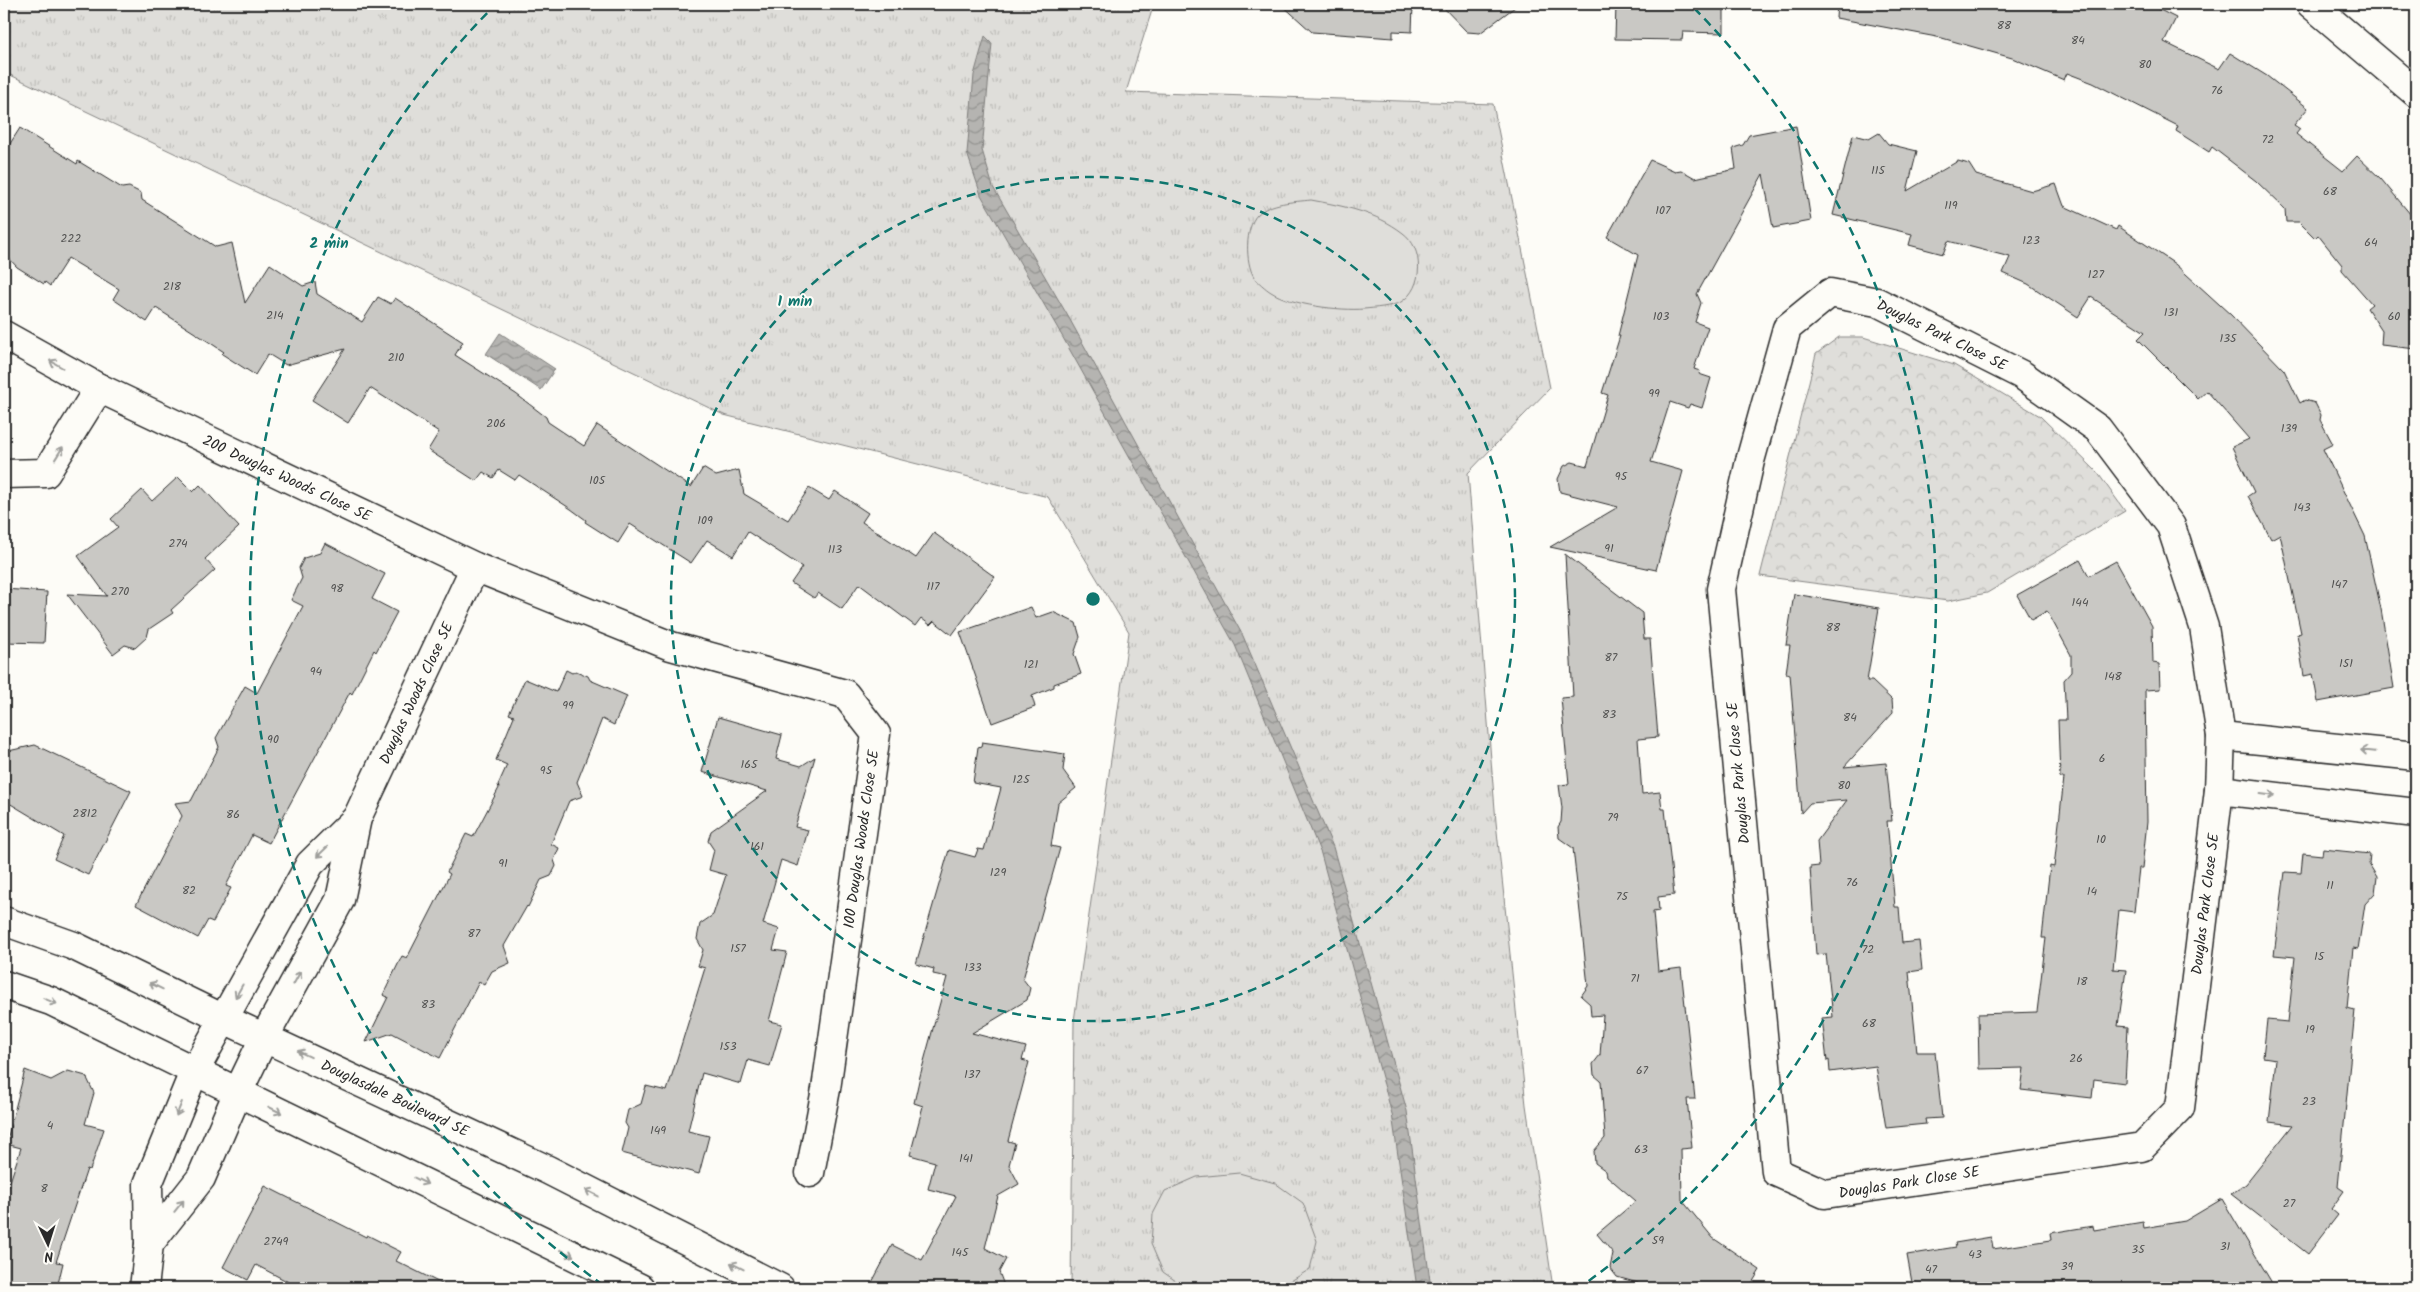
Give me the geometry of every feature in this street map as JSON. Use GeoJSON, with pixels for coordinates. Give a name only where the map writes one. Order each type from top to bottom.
{"type":"FeatureCollection","features":[{"type":"Feature","properties":{"kind":"street"},"geometry":{"type":"LineString","coordinates":[[2311,4],[2416,92]]}},
{"type":"Feature","properties":{"kind":"street","name":"Douglas Park Close SE"},"geometry":{"type":"LineString","coordinates":[[1830,293],[1877,302],[2022,374],[2098,429],[2171,526],[2204,627],[2221,736],[2220,790],[2180,1108],[2142,1147],[1825,1194],[1776,1172],[1721,589],[1750,461],[1787,328],[1830,293]]}},
{"type":"Feature","properties":{"kind":"street","name":"200 Douglas Woods Close SE"},"geometry":{"type":"LineString","coordinates":[[4,335],[99,388],[475,567]]}},
{"type":"Feature","properties":{"kind":"street"},"geometry":{"type":"LineString","coordinates":[[4,474],[46,473],[99,388]]}},
{"type":"Feature","properties":{"kind":"street","name":"Douglas Woods Close SE"},"geometry":{"type":"LineString","coordinates":[[149,1244],[201,1178],[238,1092],[265,1036],[340,900],[357,818],[475,567]]}},
{"type":"Feature","properties":{"kind":"street","name":"100 Douglas Woods Close SE"},"geometry":{"type":"LineString","coordinates":[[475,567],[671,646],[845,694],[876,734],[826,1089],[810,1173]]}},
{"type":"Feature","properties":{"kind":"street"},"geometry":{"type":"LineString","coordinates":[[2221,736],[2416,756]]}},
{"type":"Feature","properties":{"kind":"street"},"geometry":{"type":"LineString","coordinates":[[2220,790],[2416,813]]}},
{"type":"Feature","properties":{"kind":"street","name":"Douglas Woods Close SE"},"geometry":{"type":"LineString","coordinates":[[144,1288],[149,1244],[148,1184],[194,1072],[310,864],[357,818]]}},
{"type":"Feature","properties":{"kind":"street","name":"Douglasdale Boulevard SE"},"geometry":{"type":"LineString","coordinates":[[4,921],[74,946],[224,1019],[265,1036],[548,1170],[780,1288]]}},
{"type":"Feature","properties":{"kind":"street"},"geometry":{"type":"LineString","coordinates":[[4,985],[52,1001],[194,1072],[640,1288]]}},
{"type":"Feature","properties":{"kind":"green space"},"geometry":{"type":"Polygon","coordinates":[[[4,4],[850,4],[872,10],[874,4],[1154,4],[1126,92],[1493,104],[1550,388],[1468,473],[1496,822],[1526,1105],[1553,1288],[1071,1288],[1074,1021],[1129,632],[1048,497],[724,415],[4,72],[4,4]]]}},
{"type":"Feature","properties":{"kind":"green space"},"geometry":{"type":"Polygon","coordinates":[[[1311,200],[1370,215],[1403,233],[1415,248],[1418,258],[1417,278],[1409,296],[1401,302],[1382,307],[1364,309],[1329,308],[1303,304],[1280,297],[1257,281],[1249,263],[1248,236],[1257,215],[1269,207],[1282,203],[1311,200]]]}},
{"type":"Feature","properties":{"kind":"green space"},"geometry":{"type":"Polygon","coordinates":[[[1839,337],[1863,337],[1954,365],[2040,416],[2097,472],[2125,511],[1987,593],[1948,601],[1760,576],[1816,354],[1839,337]]]}},
{"type":"Feature","properties":{"kind":"green space"},"geometry":{"type":"Polygon","coordinates":[[[1239,1173],[1275,1183],[1303,1203],[1317,1241],[1310,1269],[1283,1286],[1273,1288],[1186,1288],[1163,1272],[1151,1244],[1153,1214],[1165,1191],[1197,1177],[1239,1173]]]}},
{"type":"Feature","properties":{"kind":"water"},"geometry":{"type":"Polygon","coordinates":[[[985,36],[992,43],[982,150],[993,187],[1069,318],[1243,636],[1333,847],[1407,1111],[1431,1288],[1417,1288],[1392,1114],[1321,854],[1235,645],[981,195],[967,153],[974,75],[985,36]]]}},
{"type":"Feature","properties":{"kind":"water"},"geometry":{"type":"Polygon","coordinates":[[[500,333],[555,369],[541,390],[486,354],[500,333]]]}},
{"type":"Feature","properties":{"kind":"building"},"geometry":{"type":"Polygon","coordinates":[[[1281,4],[1413,4],[1412,32],[1393,31],[1393,38],[1312,32],[1281,4]]]}},
{"type":"Feature","properties":{"kind":"building"},"geometry":{"type":"Polygon","coordinates":[[[1440,4],[1519,4],[1480,33],[1467,32],[1440,4]]]}},
{"type":"Feature","properties":{"kind":"building"},"geometry":{"type":"Polygon","coordinates":[[[1616,4],[1724,4],[1724,33],[1683,32],[1682,40],[1615,39],[1616,4]]]}},
{"type":"Feature","properties":{"kind":"building"},"geometry":{"type":"Polygon","coordinates":[[[1837,4],[2148,4],[2176,18],[2164,42],[2219,69],[2230,53],[2267,76],[2308,108],[2294,125],[2300,129],[2296,134],[2343,171],[2357,156],[2381,179],[2416,221],[2416,349],[2381,345],[2382,331],[2367,308],[2372,304],[2342,270],[2342,265],[2318,235],[2315,238],[2299,222],[2286,222],[2285,209],[2256,181],[2212,147],[2209,152],[2176,131],[2178,126],[2093,83],[2067,73],[2064,80],[2012,58],[1942,38],[1836,18],[1837,4]]]}},
{"type":"Feature","properties":{"kind":"building"},"geometry":{"type":"Polygon","coordinates":[[[1796,126],[1811,221],[1773,228],[1763,174],[1697,294],[1701,303],[1695,322],[1708,327],[1694,369],[1700,371],[1699,374],[1711,378],[1702,408],[1690,404],[1688,408],[1670,402],[1651,462],[1683,471],[1656,570],[1550,547],[1618,507],[1560,492],[1558,479],[1564,466],[1572,462],[1587,466],[1608,395],[1602,393],[1620,336],[1618,336],[1638,255],[1607,237],[1650,160],[1675,171],[1681,170],[1695,178],[1736,169],[1733,148],[1743,145],[1749,135],[1796,126]]]}},
{"type":"Feature","properties":{"kind":"building"},"geometry":{"type":"Polygon","coordinates":[[[20,128],[77,164],[78,161],[122,188],[129,187],[141,193],[142,200],[216,247],[232,243],[245,303],[270,264],[303,286],[315,282],[317,294],[362,322],[378,297],[391,304],[395,298],[463,342],[455,355],[516,394],[546,417],[548,422],[584,446],[597,425],[691,487],[703,468],[716,476],[739,470],[744,494],[788,520],[809,488],[829,500],[835,491],[868,513],[862,522],[916,558],[934,533],[995,577],[952,635],[934,621],[930,625],[921,618],[915,626],[859,584],[842,609],[818,593],[814,598],[791,583],[802,567],[748,532],[733,556],[707,540],[691,563],[630,524],[618,543],[519,475],[515,480],[499,470],[493,478],[483,472],[476,481],[428,450],[439,432],[370,388],[348,423],[312,400],[345,349],[286,365],[268,354],[255,375],[222,354],[224,352],[156,308],[147,322],[113,299],[119,289],[68,258],[50,286],[45,282],[44,284],[17,267],[4,253],[4,153],[20,128]]]}},
{"type":"Feature","properties":{"kind":"building"},"geometry":{"type":"Polygon","coordinates":[[[1879,133],[1888,144],[1917,151],[1907,191],[1958,161],[1969,164],[1976,175],[2032,191],[2056,184],[2064,206],[2116,230],[2118,226],[2175,264],[2231,315],[2284,370],[2300,403],[2305,400],[2315,403],[2321,415],[2320,420],[2333,444],[2323,449],[2365,536],[2381,609],[2394,688],[2318,702],[2313,674],[2304,676],[2297,634],[2301,633],[2280,534],[2271,539],[2248,496],[2254,492],[2232,447],[2249,439],[2207,391],[2198,399],[2138,339],[2145,332],[2091,297],[2078,317],[2028,284],[2003,273],[2010,257],[1948,241],[1943,254],[1909,245],[1912,234],[1833,215],[1853,135],[1869,139],[1879,133]]]}},
{"type":"Feature","properties":{"kind":"building"},"geometry":{"type":"Polygon","coordinates":[[[178,477],[193,492],[200,485],[239,527],[205,559],[215,570],[171,610],[173,613],[149,629],[147,637],[135,648],[125,645],[113,654],[67,594],[107,596],[78,556],[118,527],[111,519],[142,490],[152,501],[178,477]]]}},
{"type":"Feature","properties":{"kind":"building"},"geometry":{"type":"Polygon","coordinates":[[[325,543],[385,574],[372,599],[397,612],[376,652],[374,650],[352,694],[350,692],[269,843],[252,835],[226,886],[231,888],[213,922],[208,920],[198,938],[136,905],[182,816],[175,803],[191,801],[219,747],[216,738],[245,686],[257,693],[303,606],[291,600],[302,578],[299,568],[304,558],[320,553],[325,543]]]}},
{"type":"Feature","properties":{"kind":"building"},"geometry":{"type":"Polygon","coordinates":[[[1565,554],[1642,613],[1644,639],[1650,639],[1658,737],[1638,739],[1642,794],[1660,792],[1662,809],[1665,809],[1674,895],[1658,897],[1659,911],[1653,912],[1658,971],[1681,968],[1695,1099],[1687,1099],[1692,1148],[1681,1149],[1682,1200],[1713,1238],[1760,1270],[1749,1288],[1642,1288],[1638,1283],[1617,1277],[1610,1268],[1613,1253],[1597,1234],[1636,1201],[1607,1176],[1606,1171],[1595,1163],[1594,1151],[1605,1138],[1601,1081],[1594,1075],[1593,1064],[1600,1055],[1603,1015],[1591,1016],[1590,1004],[1581,996],[1588,986],[1573,848],[1559,838],[1558,827],[1561,822],[1562,808],[1559,785],[1569,784],[1561,698],[1573,697],[1565,554]]]}},
{"type":"Feature","properties":{"kind":"building"},"geometry":{"type":"Polygon","coordinates":[[[2080,560],[2089,576],[2116,561],[2152,626],[2153,663],[2159,664],[2160,689],[2145,690],[2147,822],[2142,868],[2139,868],[2134,912],[2119,910],[2113,969],[2126,970],[2118,1026],[2128,1027],[2125,1083],[2094,1079],[2092,1098],[2021,1090],[2024,1068],[1979,1069],[1978,1014],[2037,1012],[2046,938],[2042,938],[2050,866],[2054,867],[2064,778],[2060,778],[2058,720],[2066,720],[2064,680],[2071,672],[2071,655],[2047,611],[2031,620],[2017,595],[2080,560]]]}},
{"type":"Feature","properties":{"kind":"building"},"geometry":{"type":"Polygon","coordinates":[[[4,589],[47,592],[44,643],[4,642],[4,589]]]}},
{"type":"Feature","properties":{"kind":"building"},"geometry":{"type":"Polygon","coordinates":[[[1794,594],[1879,608],[1867,681],[1872,681],[1892,700],[1893,713],[1844,767],[1886,763],[1892,821],[1887,821],[1895,907],[1899,907],[1902,943],[1919,941],[1922,970],[1909,972],[1917,1052],[1935,1052],[1942,1118],[1925,1119],[1926,1124],[1886,1128],[1876,1066],[1830,1072],[1829,1060],[1827,1061],[1822,1018],[1833,1017],[1826,954],[1816,955],[1810,867],[1819,866],[1817,841],[1847,800],[1810,803],[1801,813],[1790,674],[1786,673],[1790,645],[1786,645],[1794,594]]]}},
{"type":"Feature","properties":{"kind":"building"},"geometry":{"type":"Polygon","coordinates":[[[1031,607],[1036,618],[1053,612],[1076,623],[1080,637],[1074,654],[1081,674],[1054,684],[1054,687],[1032,696],[1035,707],[992,723],[960,632],[1031,607]]]}},
{"type":"Feature","properties":{"kind":"building"},"geometry":{"type":"Polygon","coordinates":[[[566,670],[572,673],[576,671],[588,676],[590,680],[627,696],[614,725],[602,719],[577,782],[583,796],[569,801],[551,844],[559,848],[554,860],[556,866],[551,876],[541,880],[528,907],[504,946],[510,963],[492,971],[484,985],[479,982],[440,1058],[392,1033],[366,1042],[388,997],[383,995],[402,956],[407,958],[450,874],[447,872],[466,834],[473,837],[499,788],[498,785],[507,765],[496,760],[514,716],[509,714],[525,679],[556,692],[566,670]]]}},
{"type":"Feature","properties":{"kind":"building"},"geometry":{"type":"Polygon","coordinates":[[[718,717],[782,735],[776,759],[801,766],[815,757],[795,827],[808,830],[798,866],[781,860],[763,924],[779,929],[773,950],[787,952],[769,1021],[782,1024],[770,1066],[748,1060],[741,1084],[702,1073],[688,1131],[709,1136],[699,1174],[622,1153],[628,1128],[625,1123],[628,1110],[641,1104],[646,1086],[667,1091],[705,968],[698,966],[703,950],[697,939],[700,924],[713,915],[726,875],[709,870],[714,850],[708,841],[711,831],[767,791],[702,772],[718,717]]]}},
{"type":"Feature","properties":{"kind":"building"},"geometry":{"type":"Polygon","coordinates":[[[982,742],[1065,754],[1063,770],[1076,788],[1058,803],[1051,846],[1060,848],[1023,979],[1030,988],[1027,1000],[972,1033],[1026,1047],[1022,1060],[1029,1062],[1008,1141],[1015,1143],[1009,1165],[1019,1184],[998,1196],[985,1248],[1006,1259],[999,1272],[1005,1288],[869,1288],[892,1245],[922,1260],[956,1196],[928,1189],[935,1162],[910,1155],[923,1106],[914,1103],[947,977],[933,974],[934,969],[916,964],[949,850],[975,857],[978,849],[984,850],[1001,788],[973,783],[978,747],[981,746],[982,742]]]}},
{"type":"Feature","properties":{"kind":"building"},"geometry":{"type":"Polygon","coordinates":[[[35,745],[131,791],[88,875],[54,859],[64,836],[4,800],[4,752],[35,745]]]}},
{"type":"Feature","properties":{"kind":"building"},"geometry":{"type":"Polygon","coordinates":[[[2323,849],[2370,854],[2369,864],[2377,877],[2375,893],[2365,904],[2358,949],[2353,948],[2347,1008],[2355,1010],[2338,1187],[2344,1191],[2331,1209],[2338,1215],[2308,1254],[2231,1194],[2246,1184],[2293,1125],[2269,1122],[2276,1059],[2263,1057],[2267,1020],[2288,1022],[2295,957],[2274,955],[2285,872],[2301,873],[2303,853],[2322,855],[2323,849]]]}},
{"type":"Feature","properties":{"kind":"building"},"geometry":{"type":"Polygon","coordinates":[[[25,1070],[51,1080],[68,1071],[86,1076],[94,1093],[85,1124],[104,1129],[90,1170],[87,1169],[56,1262],[63,1263],[57,1288],[4,1288],[4,1200],[21,1148],[6,1144],[25,1070]]]}},
{"type":"Feature","properties":{"kind":"building"},"geometry":{"type":"Polygon","coordinates":[[[265,1186],[366,1237],[367,1235],[401,1252],[396,1261],[450,1288],[300,1288],[256,1265],[248,1280],[223,1267],[265,1186]]]}},
{"type":"Feature","properties":{"kind":"building"},"geometry":{"type":"Polygon","coordinates":[[[2222,1199],[2275,1288],[1913,1288],[1907,1255],[1956,1247],[1955,1243],[1991,1237],[1993,1249],[2051,1240],[2050,1233],[2093,1226],[2094,1230],[2143,1222],[2144,1228],[2185,1221],[2222,1199]]]}}]}
